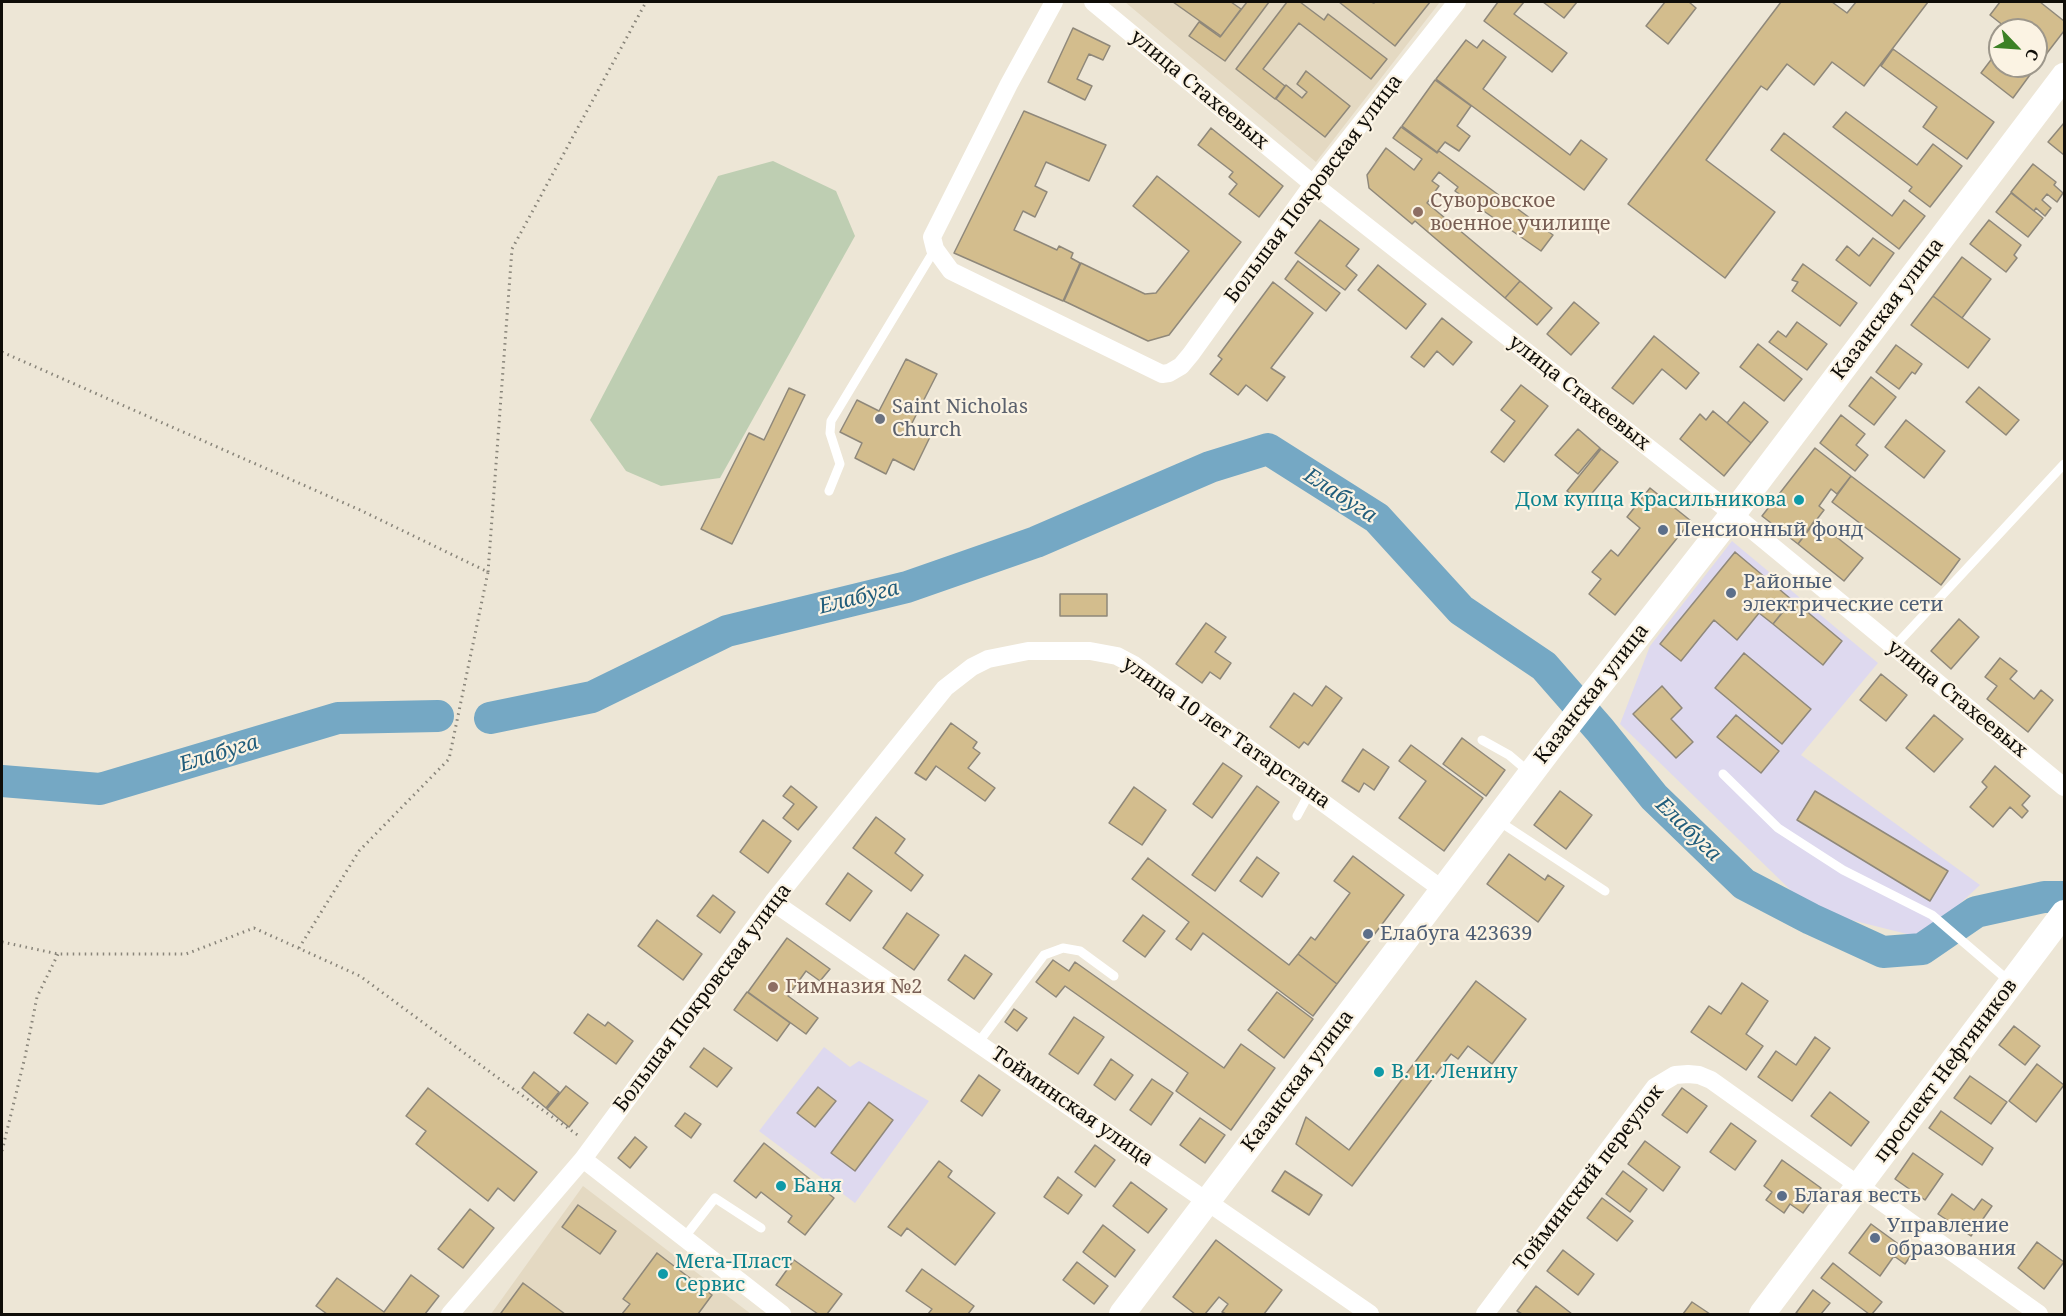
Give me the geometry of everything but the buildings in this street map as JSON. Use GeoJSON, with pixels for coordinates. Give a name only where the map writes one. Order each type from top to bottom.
{"type":"FeatureCollection","features":[{"type":"Feature","properties":{"kind":"street"},"geometry":{"type":"LineString","coordinates":[[935,249],[932,237],[1009,84],[1054,2]]}},
{"type":"Feature","properties":{"kind":"street","name":"улица Стахеевых"},"geometry":{"type":"LineString","coordinates":[[1093,2],[1313,184],[1733,514],[2064,787]]}},
{"type":"Feature","properties":{"kind":"street","name":"Большая Покровская улица"},"geometry":{"type":"LineString","coordinates":[[935,249],[951,271],[1154,372],[1169,374],[1181,366],[1191,354],[1313,184],[1457,2]]}},
{"type":"Feature","properties":{"kind":"street","name":"Казанская улица"},"geometry":{"type":"LineString","coordinates":[[1122,1314],[1496,819],[1733,514],[2064,76]]}},
{"type":"Feature","properties":{"kind":"street","name":"улица 10 лет Татарстана"},"geometry":{"type":"LineString","coordinates":[[955,681],[988,658],[1007,654],[1054,650],[1090,651],[1117,656],[1134,664],[1443,890]]}},
{"type":"Feature","properties":{"kind":"street","name":"Большая Покровская улица"},"geometry":{"type":"LineString","coordinates":[[450,1314],[588,1152],[773,902],[945,688],[955,681]]}},
{"type":"Feature","properties":{"kind":"street","name":"Тойминская улица"},"geometry":{"type":"LineString","coordinates":[[773,902],[1370,1314]]}},
{"type":"Feature","properties":{"kind":"street","name":"проспект Нефтяников"},"geometry":{"type":"LineString","coordinates":[[1762,1314],[2064,913]]}},
{"type":"Feature","properties":{"kind":"street","name":"Тойминский переулок"},"geometry":{"type":"LineString","coordinates":[[1485,1314],[1655,1087],[1675,1075],[1699,1075],[1711,1080],[1860,1186]]}},
{"type":"Feature","properties":{"kind":"street"},"geometry":{"type":"LineString","coordinates":[[588,1152],[684,1238],[782,1314]]}},
{"type":"Feature","properties":{"kind":"street"},"geometry":{"type":"LineString","coordinates":[[1860,1186],[2039,1314]]}},
{"type":"Feature","properties":{"kind":"lane"},"geometry":{"type":"LineString","coordinates":[[829,491],[840,464],[830,433],[831,421],[935,249]]}},
{"type":"Feature","properties":{"kind":"lane"},"geometry":{"type":"LineString","coordinates":[[1894,647],[2064,464]]}},
{"type":"Feature","properties":{"kind":"lane"},"geometry":{"type":"LineString","coordinates":[[1482,740],[1509,755],[1531,774]]}},
{"type":"Feature","properties":{"kind":"lane"},"geometry":{"type":"LineString","coordinates":[[1723,774],[1778,828],[1843,870],[1932,915],[1961,939],[2019,974]]}},
{"type":"Feature","properties":{"kind":"lane"},"geometry":{"type":"LineString","coordinates":[[1297,816],[1310,792]]}},
{"type":"Feature","properties":{"kind":"lane"},"geometry":{"type":"LineString","coordinates":[[1496,819],[1605,891]]}},
{"type":"Feature","properties":{"kind":"lane"},"geometry":{"type":"LineString","coordinates":[[978,1043],[1044,955],[1063,948],[1080,951],[1114,976]]}},
{"type":"Feature","properties":{"kind":"lane"},"geometry":{"type":"LineString","coordinates":[[684,1238],[715,1198],[761,1228]]}},
{"type":"Feature","properties":{"kind":"path"},"geometry":{"type":"LineString","coordinates":[[298,948],[359,851],[449,759],[488,572],[512,249],[646,2]]}},
{"type":"Feature","properties":{"kind":"path"},"geometry":{"type":"LineString","coordinates":[[2,352],[360,510],[488,572]]}},
{"type":"Feature","properties":{"kind":"path"},"geometry":{"type":"LineString","coordinates":[[2,942],[58,954],[186,954],[254,928],[360,976],[509,1086],[588,1152]]}},
{"type":"Feature","properties":{"kind":"path"},"geometry":{"type":"LineString","coordinates":[[2,1151],[37,997],[58,954]]}},
{"type":"Feature","properties":{"kind":"shaded area"},"geometry":{"type":"Polygon","coordinates":[[[1125,2],[1440,2],[1316,162],[1125,2]]]}},
{"type":"Feature","properties":{"kind":"shaded area"},"geometry":{"type":"Polygon","coordinates":[[[1732,541],[1878,663],[1801,755],[1980,885],[1923,938],[1811,910],[1620,724],[1650,646],[1732,541]]]}},
{"type":"Feature","properties":{"kind":"shaded area"},"geometry":{"type":"Polygon","coordinates":[[[824,1047],[850,1067],[859,1061],[929,1101],[855,1203],[759,1131],[824,1047]]]}},
{"type":"Feature","properties":{"kind":"shaded area"},"geometry":{"type":"Polygon","coordinates":[[[583,1186],[751,1314],[491,1314],[583,1186]]]}},
{"type":"Feature","properties":{"kind":"green space"},"geometry":{"type":"Polygon","coordinates":[[[773,161],[836,191],[855,236],[720,478],[661,486],[626,471],[590,420],[718,176],[773,161]]]}},
{"type":"Feature","properties":{"kind":"waterway","name":"Елабуга"},"geometry":{"type":"LineString","coordinates":[[490,718],[592,697],[727,631],[907,587],[1036,542],[1210,467],[1268,449],[1377,518],[1461,610],[1544,666],[1654,797],[1744,884],[1811,919],[1883,952],[1922,949],[1976,912],[2044,897],[2064,897]]}},
{"type":"Feature","properties":{"kind":"waterway","name":"Елабуга"},"geometry":{"type":"LineString","coordinates":[[2,781],[100,789],[338,718],[438,716]]}},
{"type":"Feature","properties":{"kind":"place","name":"Суворовское военное училище"},"geometry":{"type":"Point","coordinates":[1418,212]}},
{"type":"Feature","properties":{"kind":"place","name":"Saint Nicholas Church"},"geometry":{"type":"Point","coordinates":[880,419]}},
{"type":"Feature","properties":{"kind":"place","name":"Дом купца Красильникова"},"geometry":{"type":"Point","coordinates":[1799,500]}},
{"type":"Feature","properties":{"kind":"place","name":"Пенсионный фонд"},"geometry":{"type":"Point","coordinates":[1663,530]}},
{"type":"Feature","properties":{"kind":"place","name":"Районые электрические сети"},"geometry":{"type":"Point","coordinates":[1731,593]}},
{"type":"Feature","properties":{"kind":"place","name":"Елабуга 423639"},"geometry":{"type":"Point","coordinates":[1368,934]}},
{"type":"Feature","properties":{"kind":"place","name":"Гимназия №2"},"geometry":{"type":"Point","coordinates":[773,987]}},
{"type":"Feature","properties":{"kind":"place","name":"В. И. Ленину"},"geometry":{"type":"Point","coordinates":[1379,1072]}},
{"type":"Feature","properties":{"kind":"place","name":"Баня"},"geometry":{"type":"Point","coordinates":[781,1186]}},
{"type":"Feature","properties":{"kind":"place","name":"Благая весть"},"geometry":{"type":"Point","coordinates":[1782,1196]}},
{"type":"Feature","properties":{"kind":"place","name":"Управление образования"},"geometry":{"type":"Point","coordinates":[1875,1238]}},
{"type":"Feature","properties":{"kind":"place","name":"Мега-Пласт Сервис"},"geometry":{"type":"Point","coordinates":[663,1274]}}]}
